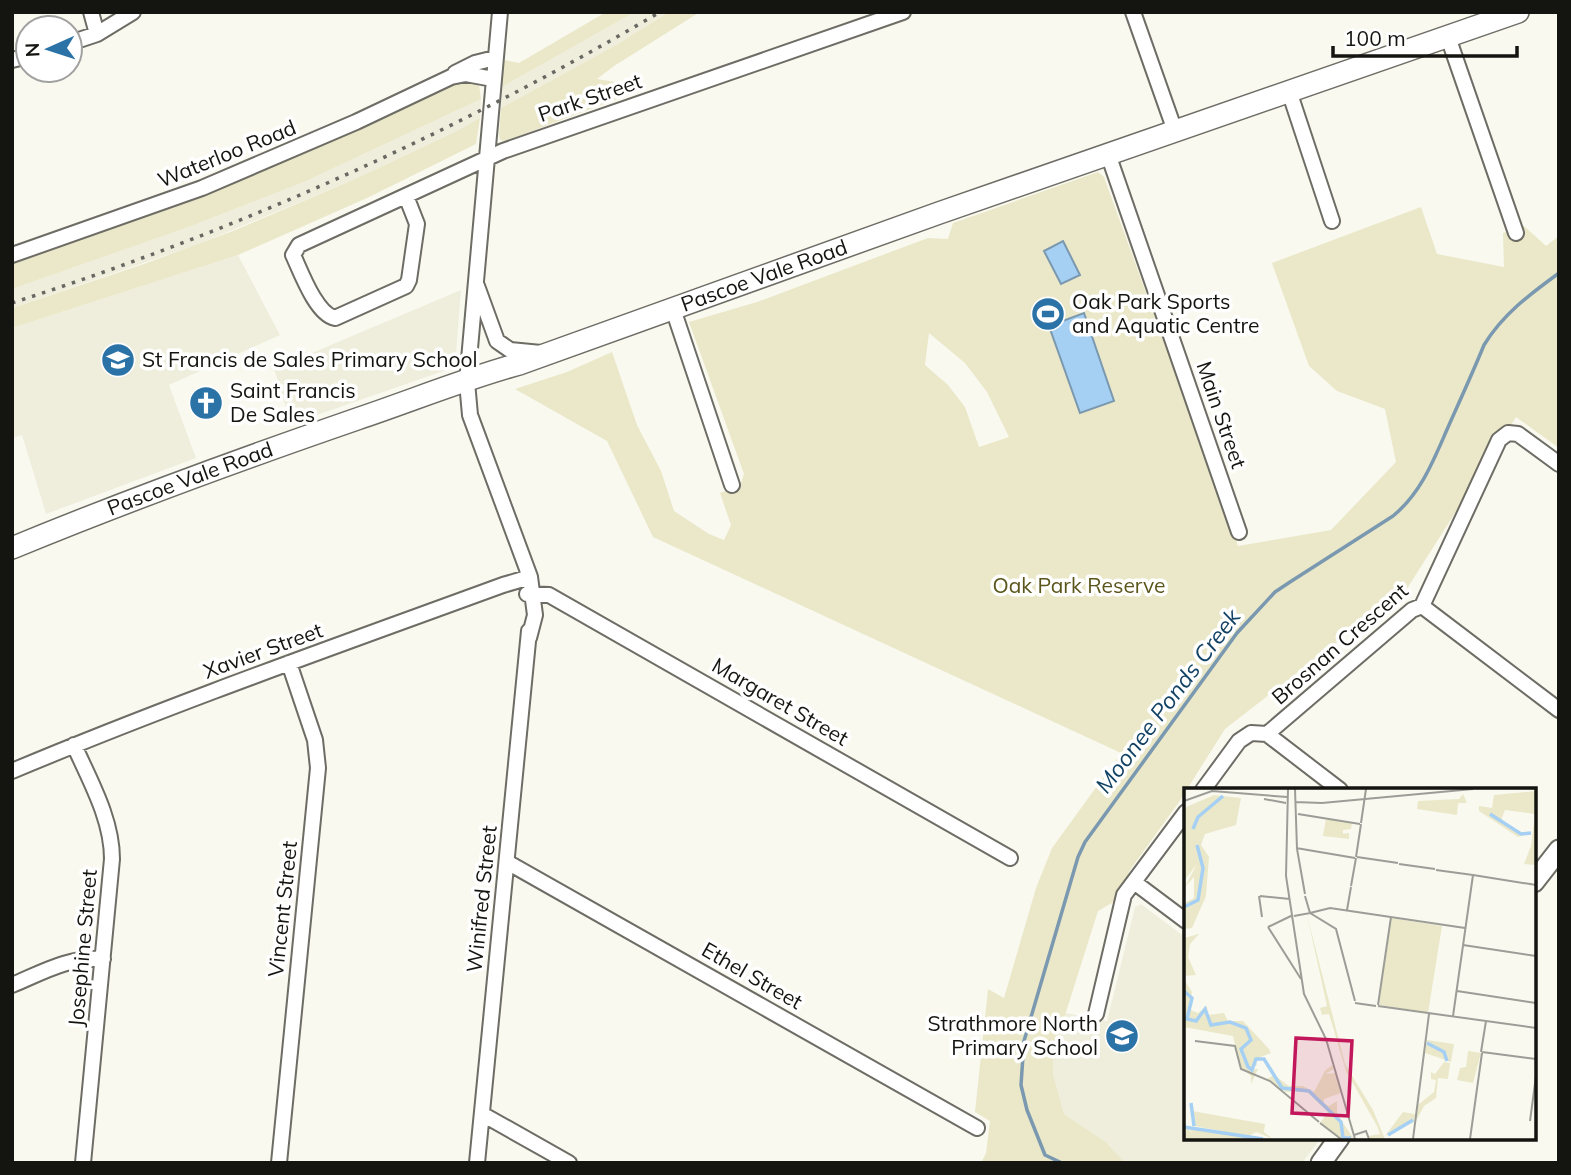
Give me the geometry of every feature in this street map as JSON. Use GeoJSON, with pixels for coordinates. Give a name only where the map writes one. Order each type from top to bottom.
{"type":"FeatureCollection","features":[{"type":"Feature","properties":{"kind":"main road","name":"Pascoe Vale Road"},"geometry":{"type":"LineString","coordinates":[[12,548],[223,467],[486,373],[548,354],[1108,154],[1518,12]]}},
{"type":"Feature","properties":{"kind":"main road"},"geometry":{"type":"LineString","coordinates":[[1536,879],[1559,850]]}},
{"type":"Feature","properties":{"kind":"main road"},"geometry":{"type":"LineString","coordinates":[[1321,1163],[1338,1140]]}},
{"type":"Feature","properties":{"kind":"street"},"geometry":{"type":"LineString","coordinates":[[91,12],[97,34]]}},
{"type":"Feature","properties":{"kind":"street"},"geometry":{"type":"LineString","coordinates":[[84,38],[97,34],[133,12]]}},
{"type":"Feature","properties":{"kind":"street","name":"Winifred Street"},"geometry":{"type":"LineString","coordinates":[[477,1163],[529,638],[530,594],[514,538],[470,415],[467,382],[500,12]]}},
{"type":"Feature","properties":{"kind":"street","name":"Park Street"},"geometry":{"type":"LineString","coordinates":[[406,196],[416,219],[417,229],[410,280],[401,290],[335,318],[328,316],[312,295],[293,255],[299,245],[488,157],[903,12]]}},
{"type":"Feature","properties":{"kind":"street"},"geometry":{"type":"LineString","coordinates":[[1133,12],[1175,131]]}},
{"type":"Feature","properties":{"kind":"street"},"geometry":{"type":"LineString","coordinates":[[1448,37],[1516,233]]}},
{"type":"Feature","properties":{"kind":"street","name":"Waterloo Road"},"geometry":{"type":"LineString","coordinates":[[12,255],[202,188],[356,122],[451,77],[466,66],[495,58]]}},
{"type":"Feature","properties":{"kind":"street","name":"Waterloo Road"},"geometry":{"type":"LineString","coordinates":[[451,77],[466,74],[493,79]]}},
{"type":"Feature","properties":{"kind":"street"},"geometry":{"type":"LineString","coordinates":[[1289,91],[1332,220]]}},
{"type":"Feature","properties":{"kind":"street","name":"Main Street"},"geometry":{"type":"LineString","coordinates":[[1108,154],[1239,532]]}},
{"type":"Feature","properties":{"kind":"street"},"geometry":{"type":"LineString","coordinates":[[475,281],[497,341],[510,350],[548,354]]}},
{"type":"Feature","properties":{"kind":"street"},"geometry":{"type":"LineString","coordinates":[[673,309],[732,485]]}},
{"type":"Feature","properties":{"kind":"street","name":"Brosnan Crescent"},"geometry":{"type":"LineString","coordinates":[[1204,788],[1239,741],[1251,733],[1267,734],[1412,610],[1422,607],[1499,440],[1508,433],[1518,434],[1559,464]]}},
{"type":"Feature","properties":{"kind":"street","name":"Xavier Street"},"geometry":{"type":"LineString","coordinates":[[12,771],[74,744],[289,663],[526,578]]}},
{"type":"Feature","properties":{"kind":"street","name":"Margaret Street"},"geometry":{"type":"LineString","coordinates":[[530,594],[549,595],[1010,858]]}},
{"type":"Feature","properties":{"kind":"street"},"geometry":{"type":"LineString","coordinates":[[1422,607],[1559,710]]}},
{"type":"Feature","properties":{"kind":"street","name":"Vincent Street"},"geometry":{"type":"LineString","coordinates":[[279,1163],[318,768],[316,740],[289,663]]}},
{"type":"Feature","properties":{"kind":"street"},"geometry":{"type":"LineString","coordinates":[[1267,734],[1337,788]]}},
{"type":"Feature","properties":{"kind":"street","name":"Josephine Street"},"geometry":{"type":"LineString","coordinates":[[74,744],[105,816],[112,841],[83,1163]]}},
{"type":"Feature","properties":{"kind":"street"},"geometry":{"type":"LineString","coordinates":[[1096,1014],[1124,895],[1184,815]]}},
{"type":"Feature","properties":{"kind":"street","name":"Ethel Street"},"geometry":{"type":"LineString","coordinates":[[507,862],[977,1128]]}},
{"type":"Feature","properties":{"kind":"street"},"geometry":{"type":"LineString","coordinates":[[1134,882],[1184,920]]}},
{"type":"Feature","properties":{"kind":"street"},"geometry":{"type":"LineString","coordinates":[[12,985],[64,963],[90,957],[103,959]]}},
{"type":"Feature","properties":{"kind":"street"},"geometry":{"type":"LineString","coordinates":[[482,1114],[569,1163]]}},
{"type":"Feature","properties":{"kind":"shaded area"},"geometry":{"type":"Polygon","coordinates":[[[635,12],[669,12],[616,45],[501,108],[502,87],[635,12]]]}},
{"type":"Feature","properties":{"kind":"shaded area"},"geometry":{"type":"Polygon","coordinates":[[[481,99],[480,118],[353,180],[196,245],[12,308],[12,289],[186,228],[304,182],[481,99]]]}},
{"type":"Feature","properties":{"kind":"shaded area","name":"St Francis de Sales Primary School"},"geometry":{"type":"Polygon","coordinates":[[[238,255],[280,335],[169,385],[196,458],[46,514],[22,435],[12,438],[12,328],[238,255]]]}},
{"type":"Feature","properties":{"kind":"shaded area"},"geometry":{"type":"Polygon","coordinates":[[[461,290],[455,367],[291,424],[274,369],[461,290]]]}},
{"type":"Feature","properties":{"kind":"shaded area","name":"Strathmore North Primary School"},"geometry":{"type":"Polygon","coordinates":[[[1141,904],[1184,936],[1184,1140],[1319,1140],[1302,1163],[1125,1163],[1106,1142],[1064,1114],[1053,1074],[1054,1050],[1066,1013],[1107,1021],[1135,907],[1141,904]]]}},
{"type":"Feature","properties":{"kind":"green space"},"geometry":{"type":"Polygon","coordinates":[[[606,12],[635,12],[502,87],[504,60],[519,63],[606,12]]]}},
{"type":"Feature","properties":{"kind":"green space"},"geometry":{"type":"Polygon","coordinates":[[[669,12],[700,12],[597,79],[621,83],[625,96],[505,141],[500,140],[501,108],[616,45],[669,12]]]}},
{"type":"Feature","properties":{"kind":"green space"},"geometry":{"type":"Polygon","coordinates":[[[460,79],[474,79],[479,84],[481,99],[304,182],[186,228],[12,289],[12,261],[181,204],[460,79]]]}},
{"type":"Feature","properties":{"kind":"green space"},"geometry":{"type":"Polygon","coordinates":[[[480,118],[476,144],[367,198],[238,255],[12,328],[12,308],[233,231],[353,180],[480,118]]]}},
{"type":"Feature","properties":{"kind":"green space","name":"Oak Park Reserve"},"geometry":{"type":"Polygon","coordinates":[[[1098,172],[1104,177],[1238,546],[1331,530],[1396,462],[1385,409],[1337,391],[1309,366],[1272,263],[1421,207],[1437,254],[1504,267],[1503,233],[1524,226],[1546,246],[1559,236],[1559,448],[1516,417],[1408,587],[1225,729],[1188,788],[1184,788],[1179,802],[1130,870],[1117,900],[1098,911],[1054,1050],[1053,1074],[1064,1114],[1106,1142],[1125,1163],[981,1163],[986,1153],[990,1121],[975,1112],[988,989],[1004,998],[1036,888],[1052,848],[1121,753],[653,537],[607,441],[515,389],[567,372],[612,352],[637,425],[661,471],[674,511],[709,534],[724,540],[731,525],[720,493],[740,486],[744,474],[689,322],[757,302],[928,238],[948,239],[953,223],[1098,172]],[[929,333],[925,365],[948,385],[965,407],[979,447],[1009,437],[987,392],[965,363],[929,333]]]}},
{"type":"Feature","properties":{"kind":"water"},"geometry":{"type":"Polygon","coordinates":[[[1063,241],[1080,275],[1061,284],[1044,251],[1063,241]]]}},
{"type":"Feature","properties":{"kind":"water"},"geometry":{"type":"Polygon","coordinates":[[[1084,313],[1114,401],[1080,413],[1049,326],[1084,313]]]}},
{"type":"Feature","properties":{"kind":"waterway","name":"Moonee Ponds Creek"},"geometry":{"type":"LineString","coordinates":[[1062,1163],[1045,1155],[1027,1110],[1021,1085],[1024,1041],[1078,857],[1085,842],[1237,633],[1275,592],[1403,507],[1420,486],[1491,334],[1508,314],[1559,273]]}},
{"type":"Feature","properties":{"kind":"railway"},"geometry":{"type":"LineString","coordinates":[[12,303],[180,244],[344,176],[504,98],[660,12]]}},
{"type":"Feature","properties":{"kind":"place","name":"Oak Park Sports and Aquatic Centre"},"geometry":{"type":"Point","coordinates":[1048,314]}},
{"type":"Feature","properties":{"kind":"place","name":"St Francis de Sales Primary School"},"geometry":{"type":"Point","coordinates":[118,360]}},
{"type":"Feature","properties":{"kind":"place","name":"Saint Francis De Sales"},"geometry":{"type":"Point","coordinates":[206,403]}},
{"type":"Feature","properties":{"kind":"place","name":"Strathmore North Primary School"},"geometry":{"type":"Point","coordinates":[1122,1036]}}]}
